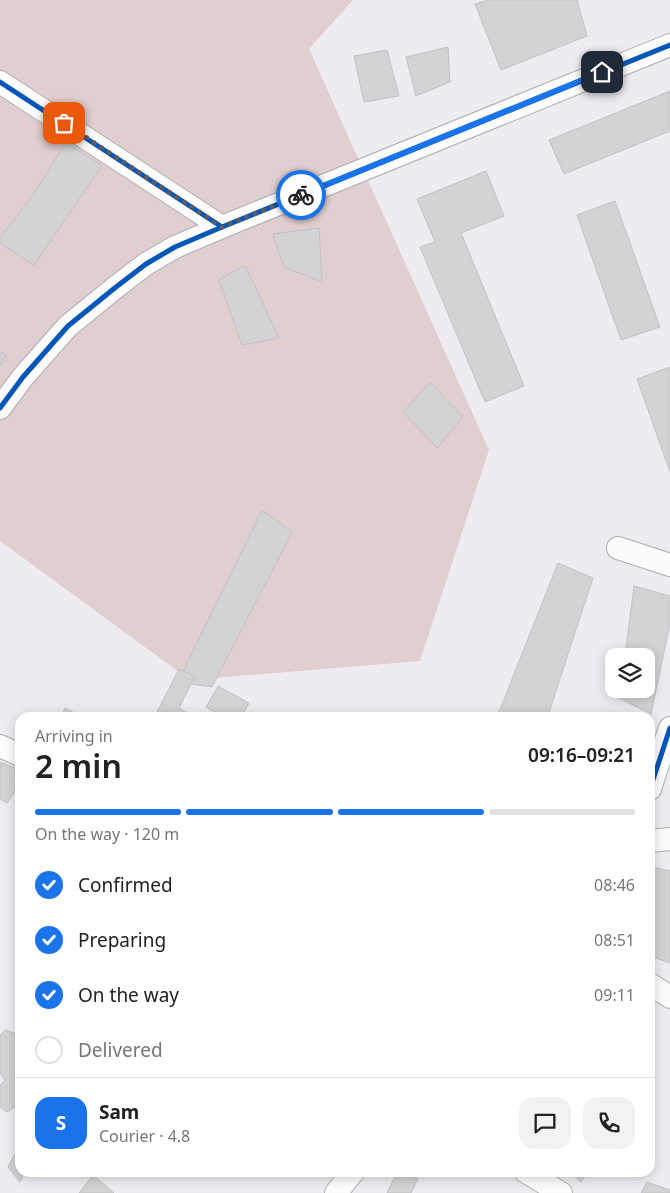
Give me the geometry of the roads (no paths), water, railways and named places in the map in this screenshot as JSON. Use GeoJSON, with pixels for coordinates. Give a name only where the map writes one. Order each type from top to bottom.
{"type":"FeatureCollection","features":[{"type":"Feature","properties":{"kind":"street"},"geometry":{"type":"LineString","coordinates":[[0,408],[23,377],[68,326],[116,286],[146,264],[175,247],[670,45]]}},
{"type":"Feature","properties":{"kind":"street"},"geometry":{"type":"LineString","coordinates":[[0,82],[222,227]]}},
{"type":"Feature","properties":{"kind":"street"},"geometry":{"type":"LineString","coordinates":[[618,548],[670,565]]}},
{"type":"Feature","properties":{"kind":"street"},"geometry":{"type":"LineString","coordinates":[[655,774],[670,728]]}},
{"type":"Feature","properties":{"kind":"street"},"geometry":{"type":"LineString","coordinates":[[0,746],[15,753]]}},
{"type":"Feature","properties":{"kind":"street"},"geometry":{"type":"LineString","coordinates":[[655,840],[670,839]]}},
{"type":"Feature","properties":{"kind":"street"},"geometry":{"type":"LineString","coordinates":[[655,987],[670,997]]}},
{"type":"Feature","properties":{"kind":"street"},"geometry":{"type":"LineString","coordinates":[[336,1193],[349,1177]]}},
{"type":"Feature","properties":{"kind":"street"},"geometry":{"type":"LineString","coordinates":[[534,1177],[561,1193]]}}]}
